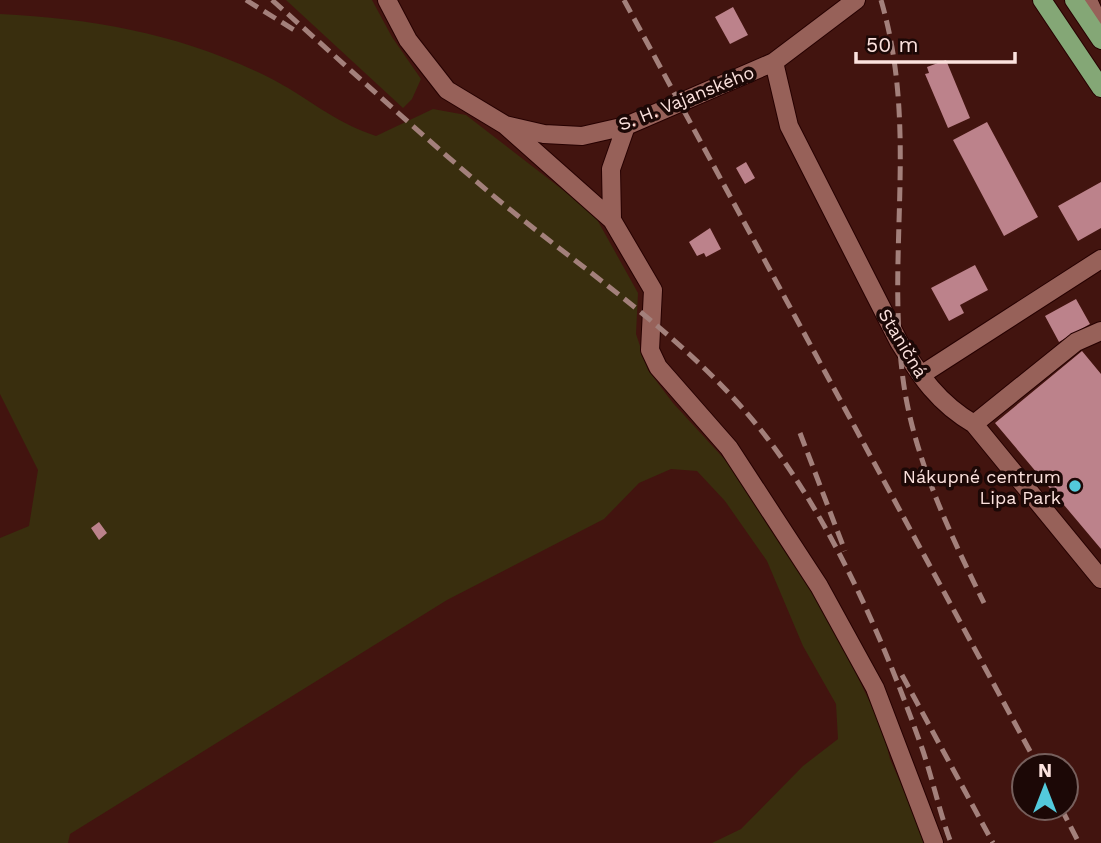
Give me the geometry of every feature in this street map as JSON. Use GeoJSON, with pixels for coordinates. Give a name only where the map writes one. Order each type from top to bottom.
{"type":"FeatureCollection","features":[{"type":"Feature","properties":{"kind":"main road"},"geometry":{"type":"LineString","coordinates":[[1042,0],[1101,88]]}},
{"type":"Feature","properties":{"kind":"main road"},"geometry":{"type":"LineString","coordinates":[[1074,0],[1101,40]]}},
{"type":"Feature","properties":{"kind":"street","name":"S. H. Vajanského"},"geometry":{"type":"LineString","coordinates":[[387,0],[408,40],[447,90],[505,125],[544,134],[582,136],[626,126],[774,62],[856,0]]}},
{"type":"Feature","properties":{"kind":"street"},"geometry":{"type":"LineString","coordinates":[[1088,0],[1101,30]]}},
{"type":"Feature","properties":{"kind":"street","name":"Staničná"},"geometry":{"type":"LineString","coordinates":[[774,62],[789,127],[900,342],[920,375],[949,409],[974,424],[1101,579]]}},
{"type":"Feature","properties":{"kind":"street"},"geometry":{"type":"LineString","coordinates":[[505,125],[612,220],[653,290],[650,350],[658,367],[729,448],[819,586],[876,688],[934,843]]}},
{"type":"Feature","properties":{"kind":"street"},"geometry":{"type":"LineString","coordinates":[[612,220],[611,169],[626,126]]}},
{"type":"Feature","properties":{"kind":"street"},"geometry":{"type":"LineString","coordinates":[[920,375],[1101,259]]}},
{"type":"Feature","properties":{"kind":"street"},"geometry":{"type":"LineString","coordinates":[[974,424],[1076,342],[1101,331]]}},
{"type":"Feature","properties":{"kind":"shaded area"},"geometry":{"type":"Polygon","coordinates":[[[286,0],[372,0],[392,37],[421,79],[412,99],[403,108],[286,0]]]}},
{"type":"Feature","properties":{"kind":"shaded area"},"geometry":{"type":"Polygon","coordinates":[[[0,14],[104,25],[170,39],[268,77],[333,116],[376,136],[433,109],[466,115],[594,214],[638,293],[636,334],[648,370],[673,403],[728,463],[810,579],[882,727],[890,759],[927,843],[712,843],[741,829],[803,766],[838,739],[836,704],[803,646],[767,561],[725,501],[697,471],[671,469],[639,483],[604,519],[447,600],[70,834],[68,843],[0,843],[0,538],[29,526],[38,470],[0,394],[0,14]]]}},
{"type":"Feature","properties":{"kind":"building"},"geometry":{"type":"Polygon","coordinates":[[[733,7],[748,35],[730,44],[715,17],[733,7]]]}},
{"type":"Feature","properties":{"kind":"building"},"geometry":{"type":"Polygon","coordinates":[[[946,60],[970,118],[948,128],[925,74],[929,73],[927,67],[946,60]]]}},
{"type":"Feature","properties":{"kind":"building"},"geometry":{"type":"Polygon","coordinates":[[[987,122],[1038,217],[1004,236],[953,140],[987,122]]]}},
{"type":"Feature","properties":{"kind":"building"},"geometry":{"type":"Polygon","coordinates":[[[746,162],[755,178],[745,184],[736,168],[746,162]]]}},
{"type":"Feature","properties":{"kind":"building"},"geometry":{"type":"Polygon","coordinates":[[[1101,182],[1101,228],[1078,241],[1058,206],[1101,182]]]}},
{"type":"Feature","properties":{"kind":"building"},"geometry":{"type":"Polygon","coordinates":[[[710,228],[721,249],[706,257],[704,253],[697,256],[689,242],[710,228]]]}},
{"type":"Feature","properties":{"kind":"building"},"geometry":{"type":"Polygon","coordinates":[[[975,265],[988,290],[960,305],[964,313],[949,321],[931,288],[975,265]]]}},
{"type":"Feature","properties":{"kind":"building"},"geometry":{"type":"Polygon","coordinates":[[[1076,299],[1090,324],[1059,342],[1045,316],[1076,299]]]}},
{"type":"Feature","properties":{"kind":"building","name":"Nákupné centrum Lipa Park"},"geometry":{"type":"Polygon","coordinates":[[[1082,351],[1101,374],[1101,549],[995,423],[1082,351]]]}},
{"type":"Feature","properties":{"kind":"building"},"geometry":{"type":"Polygon","coordinates":[[[99,522],[107,533],[99,540],[91,528],[99,522]]]}},
{"type":"Feature","properties":{"kind":"railway"},"geometry":{"type":"LineString","coordinates":[[246,0],[299,33]]}},
{"type":"Feature","properties":{"kind":"railway"},"geometry":{"type":"LineString","coordinates":[[272,0],[502,203],[686,351],[752,419],[802,489],[841,557],[875,628],[918,737],[951,843]]}},
{"type":"Feature","properties":{"kind":"railway"},"geometry":{"type":"LineString","coordinates":[[624,0],[1030,752]]}},
{"type":"Feature","properties":{"kind":"railway"},"geometry":{"type":"LineString","coordinates":[[881,0],[892,48],[898,96],[898,284],[903,379],[915,437],[934,494],[984,603]]}},
{"type":"Feature","properties":{"kind":"railway"},"geometry":{"type":"LineString","coordinates":[[800,433],[845,551]]}},
{"type":"Feature","properties":{"kind":"railway"},"geometry":{"type":"LineString","coordinates":[[902,675],[993,843]]}},
{"type":"Feature","properties":{"kind":"railway"},"geometry":{"type":"LineString","coordinates":[[1068,822],[1079,843]]}},
{"type":"Feature","properties":{"kind":"place","name":"Nákupné centrum Lipa Park"},"geometry":{"type":"Point","coordinates":[1075,486]}}]}
